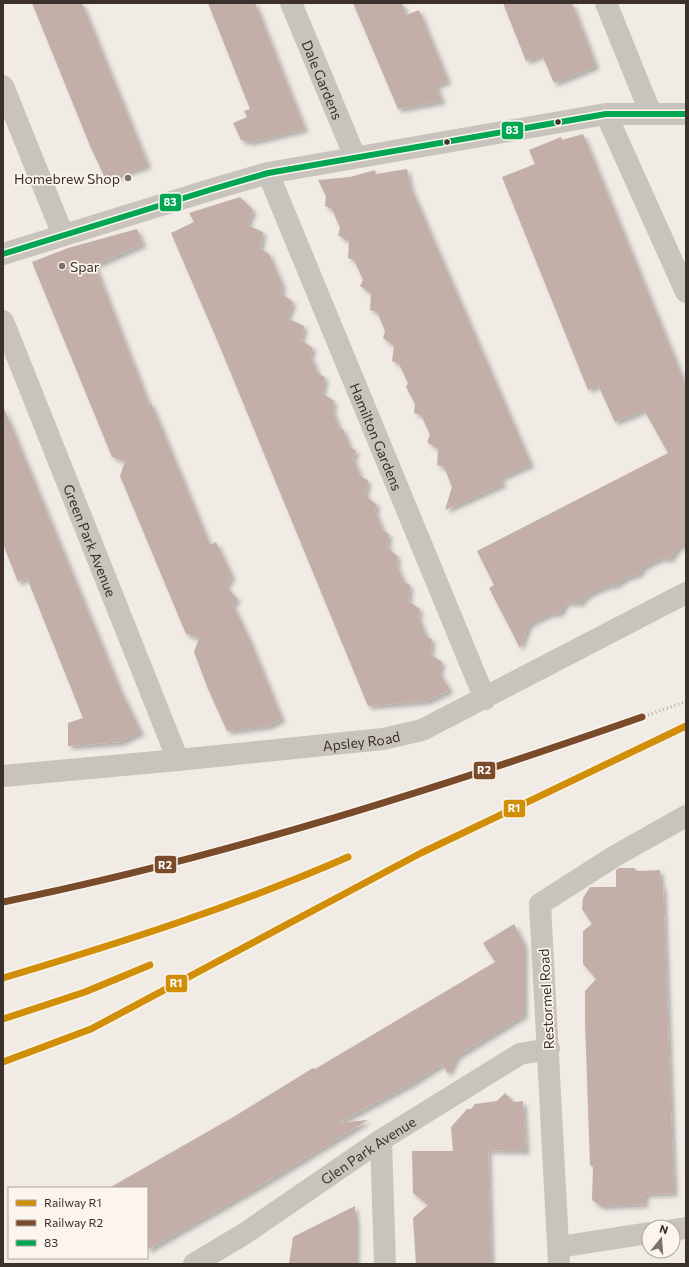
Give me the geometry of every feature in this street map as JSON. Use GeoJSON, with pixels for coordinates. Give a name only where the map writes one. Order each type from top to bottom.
{"type":"FeatureCollection","features":[{"type":"Feature","properties":{"kind":"street","name":"Dale Gardens"},"geometry":{"type":"LineString","coordinates":[[290,3],[355,157]]}},
{"type":"Feature","properties":{"kind":"street"},"geometry":{"type":"LineString","coordinates":[[606,3],[650,114]]}},
{"type":"Feature","properties":{"kind":"street"},"geometry":{"type":"LineString","coordinates":[[3,86],[63,235]]}},
{"type":"Feature","properties":{"kind":"street"},"geometry":{"type":"LineString","coordinates":[[606,114],[686,292]]}},
{"type":"Feature","properties":{"kind":"street"},"geometry":{"type":"LineString","coordinates":[[3,254],[213,188],[268,173],[606,114],[686,114]]}},
{"type":"Feature","properties":{"kind":"street","name":"Hamilton Gardens"},"geometry":{"type":"LineString","coordinates":[[268,173],[485,699]]}},
{"type":"Feature","properties":{"kind":"street","name":"Green Park Avenue"},"geometry":{"type":"LineString","coordinates":[[3,321],[178,760]]}},
{"type":"Feature","properties":{"kind":"street","name":"Apsley Road"},"geometry":{"type":"LineString","coordinates":[[3,776],[384,739],[422,730],[485,699],[686,593]]}},
{"type":"Feature","properties":{"kind":"street","name":"Restormel Road"},"geometry":{"type":"LineString","coordinates":[[559,1255],[540,904],[615,856],[686,816]]}},
{"type":"Feature","properties":{"kind":"street","name":"Glen Park Avenue"},"geometry":{"type":"LineString","coordinates":[[194,1264],[244,1234],[381,1140],[520,1054],[548,1049]]}},
{"type":"Feature","properties":{"kind":"street"},"geometry":{"type":"LineString","coordinates":[[381,1140],[385,1264]]}},
{"type":"Feature","properties":{"kind":"street"},"geometry":{"type":"LineString","coordinates":[[559,1255],[641,1236]]}},
{"type":"Feature","properties":{"kind":"building"},"geometry":{"type":"Polygon","coordinates":[[[32,3],[82,3],[148,165],[106,180],[91,148],[32,3]]]}},
{"type":"Feature","properties":{"kind":"building"},"geometry":{"type":"Polygon","coordinates":[[[208,3],[255,3],[305,129],[250,142],[241,140],[233,123],[247,117],[244,111],[250,109],[208,3]]]}},
{"type":"Feature","properties":{"kind":"building"},"geometry":{"type":"Polygon","coordinates":[[[353,3],[402,3],[406,15],[419,10],[448,81],[436,85],[442,101],[398,109],[353,3]]]}},
{"type":"Feature","properties":{"kind":"building"},"geometry":{"type":"Polygon","coordinates":[[[503,3],[572,3],[596,66],[554,83],[542,55],[526,61],[503,3]]]}},
{"type":"Feature","properties":{"kind":"building"},"geometry":{"type":"Polygon","coordinates":[[[583,134],[686,386],[686,546],[679,546],[670,559],[662,558],[652,562],[642,568],[639,574],[627,577],[615,585],[597,590],[587,595],[580,603],[566,602],[560,613],[549,614],[529,624],[520,648],[489,588],[494,585],[477,551],[668,453],[644,410],[615,422],[598,385],[588,390],[502,177],[535,164],[529,150],[561,137],[562,140],[583,134]]]}},
{"type":"Feature","properties":{"kind":"building"},"geometry":{"type":"Polygon","coordinates":[[[407,169],[410,186],[531,464],[500,478],[503,484],[445,510],[452,487],[444,467],[437,465],[438,449],[427,442],[430,435],[421,415],[414,413],[415,404],[406,387],[408,383],[399,364],[392,361],[394,346],[383,338],[385,331],[377,312],[370,310],[371,294],[360,286],[363,280],[354,260],[348,258],[349,242],[338,235],[340,228],[332,209],[325,206],[326,196],[318,180],[350,177],[375,170],[376,174],[407,169]]]}},
{"type":"Feature","properties":{"kind":"building"},"geometry":{"type":"Polygon","coordinates":[[[240,197],[253,210],[247,225],[263,232],[260,248],[269,254],[282,284],[281,293],[293,302],[287,318],[304,326],[301,340],[313,348],[310,355],[318,374],[325,377],[322,393],[334,401],[332,408],[339,428],[343,429],[350,447],[356,451],[353,458],[357,468],[361,477],[368,480],[365,495],[377,505],[375,511],[383,531],[389,534],[387,547],[398,557],[396,563],[400,573],[404,582],[410,585],[408,601],[420,609],[418,616],[426,636],[432,639],[430,654],[442,662],[439,672],[450,690],[427,701],[368,706],[220,347],[171,233],[194,222],[189,213],[240,197]]]}},
{"type":"Feature","properties":{"kind":"building"},"geometry":{"type":"Polygon","coordinates":[[[137,229],[143,244],[95,265],[149,404],[151,403],[210,545],[216,542],[232,576],[226,586],[238,600],[232,603],[251,643],[282,719],[268,726],[227,731],[208,689],[194,652],[199,638],[186,634],[120,476],[125,461],[112,457],[32,262],[68,248],[137,229]]]}},
{"type":"Feature","properties":{"kind":"building"},"geometry":{"type":"Polygon","coordinates":[[[3,406],[120,689],[141,732],[121,742],[68,746],[68,723],[83,718],[27,578],[18,582],[3,544],[3,406]]]}},
{"type":"Feature","properties":{"kind":"building"},"geometry":{"type":"Polygon","coordinates":[[[619,868],[634,868],[637,871],[660,870],[661,886],[663,886],[674,1193],[645,1194],[645,1204],[601,1206],[592,1200],[593,1167],[590,1165],[585,1021],[585,991],[596,979],[583,964],[583,931],[592,924],[582,909],[583,898],[590,887],[616,887],[616,870],[619,868]]]}},
{"type":"Feature","properties":{"kind":"building"},"geometry":{"type":"Polygon","coordinates":[[[514,924],[524,944],[524,1015],[457,1056],[448,1074],[442,1064],[412,1083],[338,1123],[368,1120],[261,1185],[148,1249],[148,1187],[111,1187],[235,1116],[313,1068],[315,1069],[495,962],[483,943],[514,924]]]}},
{"type":"Feature","properties":{"kind":"building"},"geometry":{"type":"Polygon","coordinates":[[[505,1093],[514,1102],[523,1101],[526,1151],[488,1150],[491,1264],[416,1264],[413,1218],[428,1205],[413,1193],[412,1151],[453,1151],[451,1127],[467,1109],[471,1109],[475,1104],[497,1101],[505,1093]]]}},
{"type":"Feature","properties":{"kind":"building"},"geometry":{"type":"Polygon","coordinates":[[[355,1206],[356,1264],[289,1264],[293,1237],[355,1206]]]}},
{"type":"Feature","properties":{"kind":"railway"},"geometry":{"type":"LineString","coordinates":[[3,902],[90,883],[262,838],[432,787],[685,702]]}},
{"type":"Feature","properties":{"kind":"rail line","name":"R2"},"geometry":{"type":"LineString","coordinates":[[3,902],[165,865],[326,820],[484,771],[642,717]]}},
{"type":"Feature","properties":{"kind":"rail line","name":"R1"},"geometry":{"type":"LineString","coordinates":[[3,1062],[91,1029],[421,853],[686,726]]}},
{"type":"Feature","properties":{"kind":"rail line","name":"R1"},"geometry":{"type":"LineString","coordinates":[[3,978],[91,951],[220,908],[348,857]]}},
{"type":"Feature","properties":{"kind":"rail line","name":"R1"},"geometry":{"type":"LineString","coordinates":[[3,1019],[85,992],[150,965]]}},
{"type":"Feature","properties":{"kind":"transit line","name":"83"},"geometry":{"type":"LineString","coordinates":[[3,254],[268,173],[606,114],[686,114]]}},
{"type":"Feature","properties":{"kind":"place","name":"Homebrew Shop"},"geometry":{"type":"Point","coordinates":[128,178]}},
{"type":"Feature","properties":{"kind":"place","name":"Spar"},"geometry":{"type":"Point","coordinates":[62,266]}}]}
